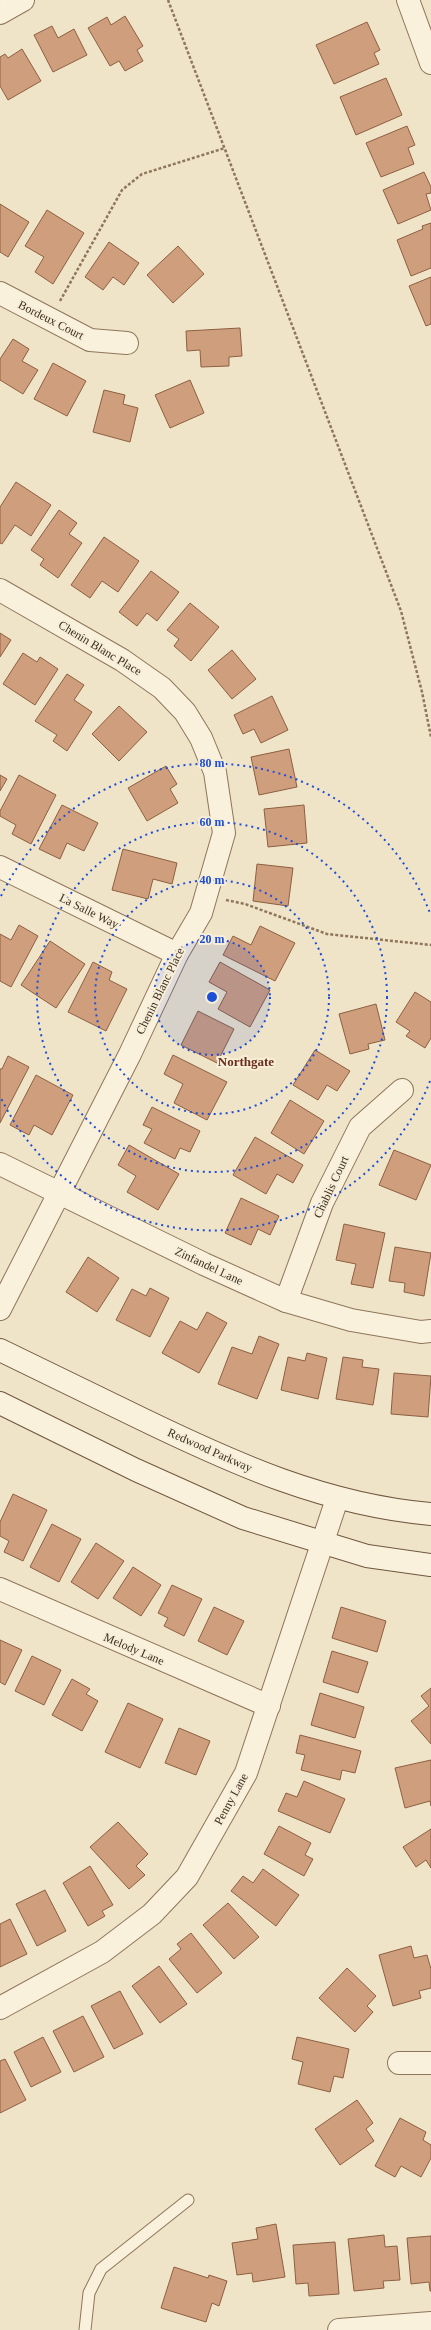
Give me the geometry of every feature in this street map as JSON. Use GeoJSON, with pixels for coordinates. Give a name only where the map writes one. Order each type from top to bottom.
{"type":"FeatureCollection","features":[{"type":"Feature","properties":{"kind":"street"},"geometry":{"type":"LineString","coordinates":[[0,13],[23,0]]}},
{"type":"Feature","properties":{"kind":"street"},"geometry":{"type":"LineString","coordinates":[[408,0],[431,63]]}},
{"type":"Feature","properties":{"kind":"street","name":"Bordeux Court"},"geometry":{"type":"LineString","coordinates":[[0,293],[52,322],[90,340],[127,343]]}},
{"type":"Feature","properties":{"kind":"street","name":"Chenin Blanc Place"},"geometry":{"type":"LineString","coordinates":[[0,590],[122,660],[162,688],[185,712],[201,738],[216,772],[224,833],[201,913],[177,954],[130,1054],[0,1309]]}},
{"type":"Feature","properties":{"kind":"street","name":"La Salle Way"},"geometry":{"type":"LineString","coordinates":[[0,868],[177,954]]}},
{"type":"Feature","properties":{"kind":"street","name":"Chablis Court"},"geometry":{"type":"LineString","coordinates":[[286,1301],[322,1203],[360,1127],[402,1090]]}},
{"type":"Feature","properties":{"kind":"street","name":"Zinfandel Lane"},"geometry":{"type":"LineString","coordinates":[[0,1164],[204,1264],[286,1301],[351,1320],[421,1332],[431,1331]]}},
{"type":"Feature","properties":{"kind":"street","name":"Redwood Parkway"},"geometry":{"type":"LineString","coordinates":[[0,1350],[197,1445],[280,1480],[337,1499],[431,1514]]}},
{"type":"Feature","properties":{"kind":"street"},"geometry":{"type":"LineString","coordinates":[[0,1403],[136,1470],[243,1518],[367,1556],[431,1565]]}},
{"type":"Feature","properties":{"kind":"street","name":"Penny Lane"},"geometry":{"type":"LineString","coordinates":[[0,2008],[102,1952],[152,1914],[187,1877],[246,1773],[324,1543],[337,1499]]}},
{"type":"Feature","properties":{"kind":"street","name":"Melody Lane"},"geometry":{"type":"LineString","coordinates":[[0,1589],[269,1706]]}},
{"type":"Feature","properties":{"kind":"street"},"geometry":{"type":"LineString","coordinates":[[399,2063],[431,2063]]}},
{"type":"Feature","properties":{"kind":"street"},"geometry":{"type":"LineString","coordinates":[[339,2330],[431,2323]]}},
{"type":"Feature","properties":{"kind":"lane"},"geometry":{"type":"LineString","coordinates":[[85,2330],[89,2294],[102,2269],[188,2200]]}},
{"type":"Feature","properties":{"kind":"path"},"geometry":{"type":"LineString","coordinates":[[168,0],[401,612],[422,692],[431,737]]}},
{"type":"Feature","properties":{"kind":"path"},"geometry":{"type":"LineString","coordinates":[[52,322],[57,307],[122,190],[142,174],[225,148]]}},
{"type":"Feature","properties":{"kind":"path"},"geometry":{"type":"LineString","coordinates":[[206,895],[245,904],[327,934],[431,945]]}},
{"type":"Feature","properties":{"kind":"building"},"geometry":{"type":"Polygon","coordinates":[[[125,16],[143,46],[137,50],[143,61],[125,71],[119,61],[110,66],[88,28],[107,17],[111,25],[125,16]]]}},
{"type":"Feature","properties":{"kind":"building"},"geometry":{"type":"Polygon","coordinates":[[[367,22],[380,50],[374,53],[379,64],[334,84],[316,45],[367,22]]]}},
{"type":"Feature","properties":{"kind":"building"},"geometry":{"type":"Polygon","coordinates":[[[52,26],[58,38],[74,29],[87,55],[53,72],[34,35],[52,26]]]}},
{"type":"Feature","properties":{"kind":"building"},"geometry":{"type":"Polygon","coordinates":[[[22,49],[41,81],[8,100],[0,86],[0,57],[5,54],[8,58],[22,49]]]}},
{"type":"Feature","properties":{"kind":"building"},"geometry":{"type":"Polygon","coordinates":[[[386,78],[402,115],[356,135],[340,97],[386,78]]]}},
{"type":"Feature","properties":{"kind":"building"},"geometry":{"type":"Polygon","coordinates":[[[407,126],[415,145],[408,148],[414,164],[381,177],[366,143],[407,126]]]}},
{"type":"Feature","properties":{"kind":"building"},"geometry":{"type":"Polygon","coordinates":[[[424,172],[431,187],[431,193],[426,194],[431,210],[398,224],[383,190],[424,172]]]}},
{"type":"Feature","properties":{"kind":"building"},"geometry":{"type":"Polygon","coordinates":[[[0,204],[29,222],[8,257],[0,252],[0,204]]]}},
{"type":"Feature","properties":{"kind":"building"},"geometry":{"type":"Polygon","coordinates":[[[47,210],[84,233],[53,284],[35,272],[44,257],[25,246],[47,210]]]}},
{"type":"Feature","properties":{"kind":"building"},"geometry":{"type":"Polygon","coordinates":[[[431,223],[431,268],[411,276],[397,240],[423,229],[422,226],[431,223]]]}},
{"type":"Feature","properties":{"kind":"building"},"geometry":{"type":"Polygon","coordinates":[[[109,242],[139,263],[124,285],[113,277],[103,290],[85,277],[109,242]]]}},
{"type":"Feature","properties":{"kind":"building"},"geometry":{"type":"Polygon","coordinates":[[[178,246],[204,274],[173,303],[147,275],[178,246]]]}},
{"type":"Feature","properties":{"kind":"building"},"geometry":{"type":"Polygon","coordinates":[[[431,277],[431,324],[426,326],[409,286],[431,277]]]}},
{"type":"Feature","properties":{"kind":"building"},"geometry":{"type":"Polygon","coordinates":[[[240,328],[242,356],[229,357],[229,366],[201,367],[200,350],[187,351],[186,331],[240,328]]]}},
{"type":"Feature","properties":{"kind":"building"},"geometry":{"type":"Polygon","coordinates":[[[13,339],[29,349],[22,361],[38,370],[23,394],[0,380],[0,359],[13,339]]]}},
{"type":"Feature","properties":{"kind":"building"},"geometry":{"type":"Polygon","coordinates":[[[53,363],[86,381],[67,416],[34,399],[53,363]]]}},
{"type":"Feature","properties":{"kind":"building"},"geometry":{"type":"Polygon","coordinates":[[[190,380],[204,413],[170,428],[155,395],[190,380]]]}},
{"type":"Feature","properties":{"kind":"building"},"geometry":{"type":"Polygon","coordinates":[[[104,390],[125,395],[123,404],[138,408],[130,442],[93,432],[104,390]]]}},
{"type":"Feature","properties":{"kind":"building"},"geometry":{"type":"Polygon","coordinates":[[[16,482],[51,505],[31,536],[15,525],[2,544],[0,543],[0,507],[16,482]]]}},
{"type":"Feature","properties":{"kind":"building"},"geometry":{"type":"Polygon","coordinates":[[[59,510],[77,523],[69,534],[82,543],[58,578],[40,565],[44,559],[31,550],[59,510]]]}},
{"type":"Feature","properties":{"kind":"building"},"geometry":{"type":"Polygon","coordinates":[[[104,537],[139,561],[118,592],[102,581],[90,598],[71,585],[104,537]]]}},
{"type":"Feature","properties":{"kind":"building"},"geometry":{"type":"Polygon","coordinates":[[[151,571],[179,592],[157,621],[147,613],[137,626],[119,612],[151,571]]]}},
{"type":"Feature","properties":{"kind":"building"},"geometry":{"type":"Polygon","coordinates":[[[190,603],[219,627],[191,661],[174,646],[179,639],[167,630],[190,603]]]}},
{"type":"Feature","properties":{"kind":"building"},"geometry":{"type":"Polygon","coordinates":[[[0,633],[11,640],[0,657],[0,633]]]}},
{"type":"Feature","properties":{"kind":"building"},"geometry":{"type":"Polygon","coordinates":[[[232,650],[256,679],[232,699],[208,670],[232,650]]]}},
{"type":"Feature","properties":{"kind":"building"},"geometry":{"type":"Polygon","coordinates":[[[23,653],[37,662],[40,657],[58,669],[35,705],[3,684],[23,653]]]}},
{"type":"Feature","properties":{"kind":"building"},"geometry":{"type":"Polygon","coordinates":[[[67,674],[84,685],[74,700],[92,712],[67,751],[53,741],[57,735],[35,721],[67,674]]]}},
{"type":"Feature","properties":{"kind":"building"},"geometry":{"type":"Polygon","coordinates":[[[272,696],[288,730],[261,743],[254,729],[243,734],[234,715],[272,696]]]}},
{"type":"Feature","properties":{"kind":"building"},"geometry":{"type":"Polygon","coordinates":[[[119,706],[147,732],[119,761],[92,734],[119,706]]]}},
{"type":"Feature","properties":{"kind":"building"},"geometry":{"type":"Polygon","coordinates":[[[289,749],[297,787],[259,795],[251,757],[289,749]]]}},
{"type":"Feature","properties":{"kind":"building"},"geometry":{"type":"Polygon","coordinates":[[[166,766],[177,784],[170,789],[178,803],[147,821],[128,788],[166,766]]]}},
{"type":"Feature","properties":{"kind":"building"},"geometry":{"type":"Polygon","coordinates":[[[0,775],[7,779],[0,791],[0,775]]]}},
{"type":"Feature","properties":{"kind":"building"},"geometry":{"type":"Polygon","coordinates":[[[19,775],[56,795],[31,844],[12,834],[16,825],[0,816],[0,811],[19,775]]]}},
{"type":"Feature","properties":{"kind":"building"},"geometry":{"type":"Polygon","coordinates":[[[62,805],[98,823],[84,851],[67,843],[60,859],[39,849],[62,805]]]}},
{"type":"Feature","properties":{"kind":"building"},"geometry":{"type":"Polygon","coordinates":[[[304,805],[307,843],[268,847],[264,809],[304,805]]]}},
{"type":"Feature","properties":{"kind":"building"},"geometry":{"type":"Polygon","coordinates":[[[123,849],[177,863],[172,884],[153,879],[148,899],[112,890],[123,849]]]}},
{"type":"Feature","properties":{"kind":"building"},"geometry":{"type":"Polygon","coordinates":[[[257,864],[293,868],[288,906],[253,901],[257,864]]]}},
{"type":"Feature","properties":{"kind":"building"},"geometry":{"type":"Polygon","coordinates":[[[19,925],[38,936],[11,987],[0,981],[0,934],[11,940],[19,925]]]}},
{"type":"Feature","properties":{"kind":"building"},"geometry":{"type":"Polygon","coordinates":[[[260,926],[295,943],[275,981],[223,955],[233,936],[251,945],[260,926]]]}},
{"type":"Feature","properties":{"kind":"building"},"geometry":{"type":"Polygon","coordinates":[[[50,941],[85,964],[56,1008],[21,985],[50,941]]]}},
{"type":"Feature","properties":{"kind":"building"},"geometry":{"type":"Polygon","coordinates":[[[93,962],[112,972],[109,980],[127,989],[106,1031],[68,1012],[93,962]]]}},
{"type":"Feature","properties":{"kind":"building"},"geometry":{"type":"Polygon","coordinates":[[[220,962],[270,990],[250,1027],[218,1009],[227,992],[209,982],[220,962]]]}},
{"type":"Feature","properties":{"kind":"building"},"geometry":{"type":"Polygon","coordinates":[[[415,992],[431,1002],[431,1038],[425,1048],[406,1036],[410,1031],[396,1022],[415,992]]]}},
{"type":"Feature","properties":{"kind":"building"},"geometry":{"type":"Polygon","coordinates":[[[376,1004],[385,1040],[368,1044],[369,1049],[350,1054],[339,1014],[376,1004]]]}},
{"type":"Feature","properties":{"kind":"building"},"geometry":{"type":"Polygon","coordinates":[[[198,1011],[234,1029],[217,1063],[181,1045],[198,1011]]]}},
{"type":"Feature","properties":{"kind":"building"},"geometry":{"type":"Polygon","coordinates":[[[315,1050],[350,1071],[337,1091],[327,1085],[318,1100],[293,1085],[315,1050]]]}},
{"type":"Feature","properties":{"kind":"building"},"geometry":{"type":"Polygon","coordinates":[[[173,1055],[227,1082],[207,1120],[174,1103],[183,1084],[164,1074],[173,1055]]]}},
{"type":"Feature","properties":{"kind":"building"},"geometry":{"type":"Polygon","coordinates":[[[8,1056],[29,1067],[0,1123],[0,1069],[2,1069],[8,1056]]]}},
{"type":"Feature","properties":{"kind":"building"},"geometry":{"type":"Polygon","coordinates":[[[36,1075],[73,1095],[52,1135],[34,1125],[29,1135],[10,1125],[36,1075]]]}},
{"type":"Feature","properties":{"kind":"building"},"geometry":{"type":"Polygon","coordinates":[[[290,1100],[324,1121],[304,1154],[271,1133],[290,1100]]]}},
{"type":"Feature","properties":{"kind":"building"},"geometry":{"type":"Polygon","coordinates":[[[152,1107],[200,1131],[190,1152],[180,1148],[175,1159],[144,1143],[152,1129],[143,1125],[152,1107]]]}},
{"type":"Feature","properties":{"kind":"building"},"geometry":{"type":"Polygon","coordinates":[[[255,1137],[303,1165],[293,1183],[277,1174],[266,1194],[233,1175],[255,1137]]]}},
{"type":"Feature","properties":{"kind":"building"},"geometry":{"type":"Polygon","coordinates":[[[129,1145],[179,1174],[158,1210],[127,1192],[136,1176],[118,1165],[129,1145]]]}},
{"type":"Feature","properties":{"kind":"building"},"geometry":{"type":"Polygon","coordinates":[[[394,1150],[431,1165],[416,1200],[379,1185],[394,1150]]]}},
{"type":"Feature","properties":{"kind":"building"},"geometry":{"type":"Polygon","coordinates":[[[241,1198],[279,1216],[270,1235],[258,1229],[251,1245],[225,1233],[241,1198]]]}},
{"type":"Feature","properties":{"kind":"building"},"geometry":{"type":"Polygon","coordinates":[[[344,1224],[385,1233],[373,1288],[351,1284],[356,1264],[336,1260],[344,1224]]]}},
{"type":"Feature","properties":{"kind":"building"},"geometry":{"type":"Polygon","coordinates":[[[395,1247],[431,1253],[424,1296],[404,1292],[405,1283],[389,1281],[395,1247]]]}},
{"type":"Feature","properties":{"kind":"building"},"geometry":{"type":"Polygon","coordinates":[[[88,1257],[119,1278],[97,1312],[66,1292],[88,1257]]]}},
{"type":"Feature","properties":{"kind":"building"},"geometry":{"type":"Polygon","coordinates":[[[150,1288],[169,1298],[150,1337],[116,1320],[132,1289],[146,1296],[150,1288]]]}},
{"type":"Feature","properties":{"kind":"building"},"geometry":{"type":"Polygon","coordinates":[[[207,1312],[227,1323],[199,1373],[162,1353],[180,1321],[197,1330],[207,1312]]]}},
{"type":"Feature","properties":{"kind":"building"},"geometry":{"type":"Polygon","coordinates":[[[259,1336],[279,1344],[257,1399],[218,1384],[232,1347],[252,1354],[259,1336]]]}},
{"type":"Feature","properties":{"kind":"building"},"geometry":{"type":"Polygon","coordinates":[[[307,1353],[327,1358],[318,1399],[281,1390],[288,1357],[305,1361],[307,1353]]]}},
{"type":"Feature","properties":{"kind":"building"},"geometry":{"type":"Polygon","coordinates":[[[343,1357],[363,1360],[362,1367],[379,1369],[373,1405],[336,1399],[343,1357]]]}},
{"type":"Feature","properties":{"kind":"building"},"geometry":{"type":"Polygon","coordinates":[[[394,1373],[431,1376],[428,1417],[391,1414],[394,1373]]]}},
{"type":"Feature","properties":{"kind":"building"},"geometry":{"type":"Polygon","coordinates":[[[13,1494],[47,1510],[23,1561],[4,1552],[9,1541],[0,1536],[0,1522],[13,1494]]]}},
{"type":"Feature","properties":{"kind":"building"},"geometry":{"type":"Polygon","coordinates":[[[52,1524],[81,1539],[59,1582],[30,1567],[52,1524]]]}},
{"type":"Feature","properties":{"kind":"building"},"geometry":{"type":"Polygon","coordinates":[[[96,1543],[124,1561],[98,1599],[71,1582],[96,1543]]]}},
{"type":"Feature","properties":{"kind":"building"},"geometry":{"type":"Polygon","coordinates":[[[133,1567],[161,1585],[141,1616],[113,1598],[133,1567]]]}},
{"type":"Feature","properties":{"kind":"building"},"geometry":{"type":"Polygon","coordinates":[[[172,1585],[202,1599],[184,1636],[164,1626],[168,1618],[158,1613],[172,1585]]]}},
{"type":"Feature","properties":{"kind":"building"},"geometry":{"type":"Polygon","coordinates":[[[214,1607],[244,1621],[227,1655],[198,1641],[214,1607]]]}},
{"type":"Feature","properties":{"kind":"building"},"geometry":{"type":"Polygon","coordinates":[[[341,1607],[386,1621],[377,1652],[332,1638],[341,1607]]]}},
{"type":"Feature","properties":{"kind":"building"},"geometry":{"type":"Polygon","coordinates":[[[0,1640],[22,1650],[5,1685],[0,1682],[0,1640]]]}},
{"type":"Feature","properties":{"kind":"building"},"geometry":{"type":"Polygon","coordinates":[[[332,1651],[368,1662],[358,1693],[323,1682],[332,1651]]]}},
{"type":"Feature","properties":{"kind":"building"},"geometry":{"type":"Polygon","coordinates":[[[32,1656],[61,1670],[44,1705],[15,1691],[32,1656]]]}},
{"type":"Feature","properties":{"kind":"building"},"geometry":{"type":"Polygon","coordinates":[[[72,1679],[90,1689],[86,1694],[98,1701],[82,1731],[52,1715],[72,1679]]]}},
{"type":"Feature","properties":{"kind":"building"},"geometry":{"type":"Polygon","coordinates":[[[431,1688],[431,1744],[411,1721],[429,1706],[421,1696],[431,1688]]]}},
{"type":"Feature","properties":{"kind":"building"},"geometry":{"type":"Polygon","coordinates":[[[320,1693],[364,1707],[355,1738],[311,1725],[320,1693]]]}},
{"type":"Feature","properties":{"kind":"building"},"geometry":{"type":"Polygon","coordinates":[[[128,1703],[163,1719],[140,1768],[105,1752],[128,1703]]]}},
{"type":"Feature","properties":{"kind":"building"},"geometry":{"type":"Polygon","coordinates":[[[179,1728],[210,1741],[196,1775],[165,1763],[179,1728]]]}},
{"type":"Feature","properties":{"kind":"building"},"geometry":{"type":"Polygon","coordinates":[[[300,1735],[361,1751],[355,1773],[342,1770],[340,1780],[301,1770],[305,1755],[296,1753],[300,1735]]]}},
{"type":"Feature","properties":{"kind":"building"},"geometry":{"type":"Polygon","coordinates":[[[431,1760],[431,1806],[430,1801],[405,1808],[395,1768],[431,1760]]]}},
{"type":"Feature","properties":{"kind":"building"},"geometry":{"type":"Polygon","coordinates":[[[304,1781],[345,1799],[330,1833],[278,1811],[286,1793],[297,1797],[304,1781]]]}},
{"type":"Feature","properties":{"kind":"building"},"geometry":{"type":"Polygon","coordinates":[[[118,1822],[148,1854],[136,1866],[145,1875],[129,1889],[90,1847],[118,1822]]]}},
{"type":"Feature","properties":{"kind":"building"},"geometry":{"type":"Polygon","coordinates":[[[279,1826],[311,1843],[305,1855],[313,1859],[304,1876],[264,1854],[279,1826]]]}},
{"type":"Feature","properties":{"kind":"building"},"geometry":{"type":"Polygon","coordinates":[[[431,1829],[431,1868],[426,1860],[416,1867],[403,1847],[431,1829]]]}},
{"type":"Feature","properties":{"kind":"building"},"geometry":{"type":"Polygon","coordinates":[[[90,1866],[113,1905],[102,1911],[105,1916],[88,1926],[63,1883],[90,1866]]]}},
{"type":"Feature","properties":{"kind":"building"},"geometry":{"type":"Polygon","coordinates":[[[263,1869],[299,1895],[276,1926],[231,1891],[243,1876],[253,1883],[263,1869]]]}},
{"type":"Feature","properties":{"kind":"building"},"geometry":{"type":"Polygon","coordinates":[[[45,1890],[66,1931],[37,1946],[16,1904],[45,1890]]]}},
{"type":"Feature","properties":{"kind":"building"},"geometry":{"type":"Polygon","coordinates":[[[228,1903],[259,1937],[234,1959],[203,1925],[228,1903]]]}},
{"type":"Feature","properties":{"kind":"building"},"geometry":{"type":"Polygon","coordinates":[[[10,1919],[27,1954],[0,1967],[0,1924],[10,1919]]]}},
{"type":"Feature","properties":{"kind":"building"},"geometry":{"type":"Polygon","coordinates":[[[191,1933],[222,1973],[197,1993],[169,1959],[181,1949],[177,1944],[191,1933]]]}},
{"type":"Feature","properties":{"kind":"building"},"geometry":{"type":"Polygon","coordinates":[[[411,1946],[414,1958],[427,1955],[431,1969],[431,1988],[419,1991],[421,1998],[393,2006],[379,1955],[411,1946]]]}},
{"type":"Feature","properties":{"kind":"building"},"geometry":{"type":"Polygon","coordinates":[[[159,1966],[187,2004],[160,2023],[132,1986],[159,1966]]]}},
{"type":"Feature","properties":{"kind":"building"},"geometry":{"type":"Polygon","coordinates":[[[347,1968],[376,1996],[367,2006],[373,2012],[355,2032],[319,1998],[347,1968]]]}},
{"type":"Feature","properties":{"kind":"building"},"geometry":{"type":"Polygon","coordinates":[[[120,1991],[143,2034],[114,2049],[91,2006],[120,1991]]]}},
{"type":"Feature","properties":{"kind":"building"},"geometry":{"type":"Polygon","coordinates":[[[83,2016],[104,2057],[74,2072],[53,2031],[83,2016]]]}},
{"type":"Feature","properties":{"kind":"building"},"geometry":{"type":"Polygon","coordinates":[[[43,2037],[61,2072],[31,2087],[14,2052],[43,2037]]]}},
{"type":"Feature","properties":{"kind":"building"},"geometry":{"type":"Polygon","coordinates":[[[297,2037],[349,2049],[343,2078],[334,2076],[330,2092],[298,2084],[303,2062],[292,2059],[297,2037]]]}},
{"type":"Feature","properties":{"kind":"building"},"geometry":{"type":"Polygon","coordinates":[[[5,2059],[26,2100],[0,2113],[0,2061],[5,2059]]]}},
{"type":"Feature","properties":{"kind":"building"},"geometry":{"type":"Polygon","coordinates":[[[357,2100],[373,2123],[366,2129],[374,2141],[340,2165],[315,2129],[357,2100]]]}},
{"type":"Feature","properties":{"kind":"building"},"geometry":{"type":"Polygon","coordinates":[[[400,2118],[426,2132],[423,2140],[431,2145],[431,2158],[421,2177],[401,2166],[395,2177],[375,2166],[400,2118]]]}},
{"type":"Feature","properties":{"kind":"building"},"geometry":{"type":"Polygon","coordinates":[[[276,2224],[285,2277],[253,2282],[252,2273],[237,2275],[232,2243],[258,2239],[256,2228],[276,2224]]]}},
{"type":"Feature","properties":{"kind":"building"},"geometry":{"type":"Polygon","coordinates":[[[384,2235],[385,2247],[397,2246],[400,2280],[383,2281],[384,2288],[354,2291],[348,2239],[384,2235]]]}},
{"type":"Feature","properties":{"kind":"building"},"geometry":{"type":"Polygon","coordinates":[[[431,2236],[430,2291],[429,2282],[411,2284],[407,2238],[431,2236]]]}},
{"type":"Feature","properties":{"kind":"building"},"geometry":{"type":"Polygon","coordinates":[[[335,2242],[339,2294],[309,2296],[308,2283],[296,2284],[293,2245],[335,2242]]]}},
{"type":"Feature","properties":{"kind":"building"},"geometry":{"type":"Polygon","coordinates":[[[174,2267],[208,2278],[209,2275],[227,2281],[219,2306],[212,2303],[206,2322],[161,2308],[174,2267]]]}},
{"type":"Feature","properties":{"kind":"district","name":"Northgate"},"geometry":{"type":"Point","coordinates":[246,1061]}}]}
